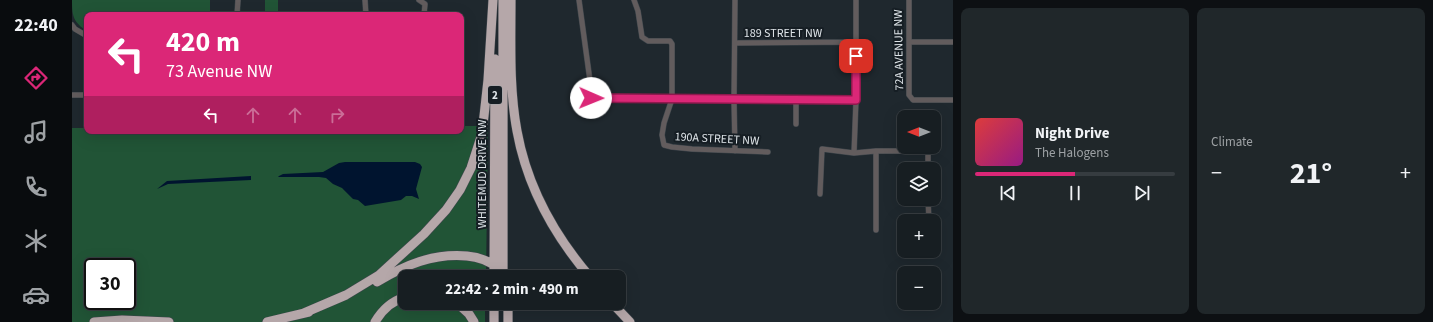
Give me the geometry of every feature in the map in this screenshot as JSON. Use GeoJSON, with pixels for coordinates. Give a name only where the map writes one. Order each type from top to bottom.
{"type":"FeatureCollection","features":[{"type":"Feature","properties":{"kind":"highway","name":"WHITEMUD DRIVE NW"},"geometry":{"type":"LineString","coordinates":[[494,0],[494,265]]}},
{"type":"Feature","properties":{"kind":"highway"},"geometry":{"type":"LineString","coordinates":[[304,314],[346,295],[379,274],[424,234],[446,210],[460,190],[471,168],[482,134],[486,108],[494,0]]}},
{"type":"Feature","properties":{"kind":"highway","name":"WHITEMUD DRIVE NW"},"geometry":{"type":"LineString","coordinates":[[503,0],[502,190],[507,233],[503,270]]}},
{"type":"Feature","properties":{"kind":"highway"},"geometry":{"type":"LineString","coordinates":[[511,0],[513,102],[517,130],[525,164],[540,204],[554,229],[584,270]]}},
{"type":"Feature","properties":{"kind":"highway"},"geometry":{"type":"LineString","coordinates":[[267,322],[304,314],[328,306],[348,298],[413,263],[432,257],[477,257],[494,265],[498,270]]}},
{"type":"Feature","properties":{"kind":"highway"},"geometry":{"type":"LineString","coordinates":[[375,322],[385,309],[398,300]]}},
{"type":"Feature","properties":{"kind":"highway"},"geometry":{"type":"LineString","coordinates":[[465,310],[474,322]]}},
{"type":"Feature","properties":{"kind":"highway"},"geometry":{"type":"LineString","coordinates":[[494,310],[494,322]]}},
{"type":"Feature","properties":{"kind":"highway"},"geometry":{"type":"LineString","coordinates":[[502,310],[502,322]]}},
{"type":"Feature","properties":{"kind":"highway"},"geometry":{"type":"LineString","coordinates":[[508,310],[508,322]]}},
{"type":"Feature","properties":{"kind":"highway"},"geometry":{"type":"LineString","coordinates":[[619,310],[630,322]]}},
{"type":"Feature","properties":{"kind":"highway"},"geometry":{"type":"LineString","coordinates":[[94,322],[122,320],[169,322]]}},
{"type":"Feature","properties":{"kind":"street"},"geometry":{"type":"LineString","coordinates":[[237,12],[238,0]]}},
{"type":"Feature","properties":{"kind":"street"},"geometry":{"type":"LineString","coordinates":[[365,0],[366,12]]}},
{"type":"Feature","properties":{"kind":"street"},"geometry":{"type":"LineString","coordinates":[[419,0],[425,4],[424,12]]}},
{"type":"Feature","properties":{"kind":"street"},"geometry":{"type":"LineString","coordinates":[[579,0],[591,88],[591,98],[856,100]]}},
{"type":"Feature","properties":{"kind":"street"},"geometry":{"type":"LineString","coordinates":[[634,0],[638,11],[642,37],[648,41],[670,41],[672,44],[672,99]]}},
{"type":"Feature","properties":{"kind":"street"},"geometry":{"type":"LineString","coordinates":[[735,0],[735,151]]}},
{"type":"Feature","properties":{"kind":"street"},"geometry":{"type":"LineString","coordinates":[[854,153],[856,100],[856,0]]}},
{"type":"Feature","properties":{"kind":"street","name":"72A AVENUE NW"},"geometry":{"type":"LineString","coordinates":[[909,0],[909,95],[913,100],[953,100]]}},
{"type":"Feature","properties":{"kind":"street"},"geometry":{"type":"LineString","coordinates":[[72,25],[75,29],[84,34]]}},
{"type":"Feature","properties":{"kind":"street","name":"189 STREET NW"},"geometry":{"type":"LineString","coordinates":[[735,43],[856,42]]}},
{"type":"Feature","properties":{"kind":"street"},"geometry":{"type":"LineString","coordinates":[[909,42],[953,42]]}},
{"type":"Feature","properties":{"kind":"street"},"geometry":{"type":"LineString","coordinates":[[72,95],[84,95]]}},
{"type":"Feature","properties":{"kind":"street","name":"190A STREET NW"},"geometry":{"type":"LineString","coordinates":[[672,99],[664,123],[662,135],[664,145],[672,147],[768,152]]}},
{"type":"Feature","properties":{"kind":"street"},"geometry":{"type":"LineString","coordinates":[[796,100],[796,124]]}},
{"type":"Feature","properties":{"kind":"street"},"geometry":{"type":"LineString","coordinates":[[820,194],[822,149],[854,153],[876,151],[925,151],[928,154],[928,162]]}},
{"type":"Feature","properties":{"kind":"street"},"geometry":{"type":"LineString","coordinates":[[876,151],[876,230]]}},
{"type":"Feature","properties":{"kind":"green space"},"geometry":{"type":"Polygon","coordinates":[[[72,0],[210,0],[210,12],[84,12],[84,29],[74,18],[72,0]]]}},
{"type":"Feature","properties":{"kind":"green space"},"geometry":{"type":"Polygon","coordinates":[[[265,0],[278,0],[278,12],[265,12],[265,0]]]}},
{"type":"Feature","properties":{"kind":"green space"},"geometry":{"type":"Polygon","coordinates":[[[464,126],[488,126],[486,270],[398,270],[398,310],[485,310],[485,322],[72,322],[72,128],[84,128],[84,134],[464,134],[464,126]]]}},
{"type":"Feature","properties":{"kind":"water"},"geometry":{"type":"Polygon","coordinates":[[[415,162],[420,164],[422,167],[416,189],[419,199],[412,196],[406,196],[401,200],[365,206],[358,200],[353,199],[342,188],[333,184],[326,178],[278,177],[283,174],[323,172],[339,163],[415,162]]]}},
{"type":"Feature","properties":{"kind":"water"},"geometry":{"type":"Polygon","coordinates":[[[251,176],[251,180],[168,184],[157,189],[167,181],[251,176]]]}},
{"type":"Feature","properties":{"kind":"route"},"geometry":{"type":"LineString","coordinates":[[591,98],[856,100],[856,56]]}}]}
